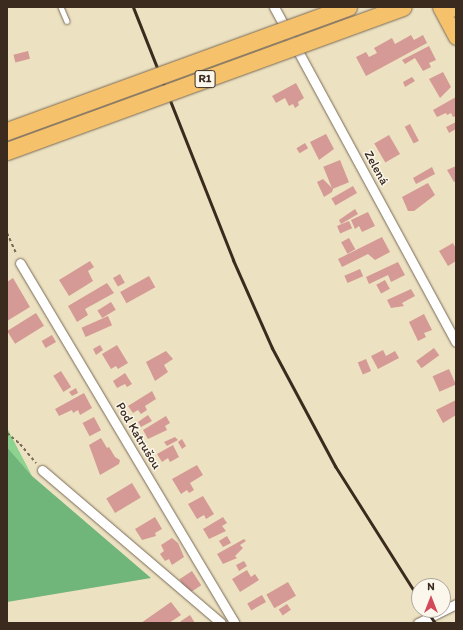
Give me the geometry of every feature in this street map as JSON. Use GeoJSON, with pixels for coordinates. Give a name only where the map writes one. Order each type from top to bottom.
{"type":"FeatureCollection","features":[{"type":"Feature","properties":{"kind":"highway","name":"R1"},"geometry":{"type":"LineString","coordinates":[[7,131],[348,7]]}},
{"type":"Feature","properties":{"kind":"highway","name":"R1"},"geometry":{"type":"LineString","coordinates":[[7,151],[403,7]]}},
{"type":"Feature","properties":{"kind":"main road"},"geometry":{"type":"LineString","coordinates":[[440,7],[456,37]]}},
{"type":"Feature","properties":{"kind":"street","name":"Zelená"},"geometry":{"type":"LineString","coordinates":[[274,7],[456,342]]}},
{"type":"Feature","properties":{"kind":"street","name":"Pod Katrušou"},"geometry":{"type":"LineString","coordinates":[[20,263],[235,623]]}},
{"type":"Feature","properties":{"kind":"street"},"geometry":{"type":"LineString","coordinates":[[42,470],[222,623]]}},
{"type":"Feature","properties":{"kind":"street"},"geometry":{"type":"LineString","coordinates":[[418,623],[456,604]]}},
{"type":"Feature","properties":{"kind":"lane"},"geometry":{"type":"LineString","coordinates":[[61,7],[67,21]]}},
{"type":"Feature","properties":{"kind":"path"},"geometry":{"type":"LineString","coordinates":[[7,233],[20,263]]}},
{"type":"Feature","properties":{"kind":"path"},"geometry":{"type":"LineString","coordinates":[[7,433],[20,444],[42,470]]}},
{"type":"Feature","properties":{"kind":"green space"},"geometry":{"type":"Polygon","coordinates":[[[7,428],[18,449],[32,476],[7,447],[7,428]]]}},
{"type":"Feature","properties":{"kind":"green space"},"geometry":{"type":"Polygon","coordinates":[[[7,447],[32,476],[151,578],[7,602],[7,447]]]}},
{"type":"Feature","properties":{"kind":"building"},"geometry":{"type":"Polygon","coordinates":[[[411,35],[414,40],[423,35],[427,43],[366,76],[356,57],[366,52],[369,57],[377,53],[374,48],[392,38],[395,44],[411,35]]]}},
{"type":"Feature","properties":{"kind":"building"},"geometry":{"type":"Polygon","coordinates":[[[429,46],[436,60],[429,63],[431,67],[423,71],[415,58],[405,64],[402,60],[429,46]]]}},
{"type":"Feature","properties":{"kind":"building"},"geometry":{"type":"Polygon","coordinates":[[[28,51],[30,59],[15,62],[13,55],[28,51]]]}},
{"type":"Feature","properties":{"kind":"building"},"geometry":{"type":"Polygon","coordinates":[[[443,72],[451,87],[440,98],[429,79],[443,72]]]}},
{"type":"Feature","properties":{"kind":"building"},"geometry":{"type":"Polygon","coordinates":[[[412,77],[415,81],[405,87],[403,82],[412,77]]]}},
{"type":"Feature","properties":{"kind":"building"},"geometry":{"type":"Polygon","coordinates":[[[296,83],[304,98],[298,102],[299,105],[295,108],[293,104],[289,106],[285,98],[276,103],[272,96],[296,83]]]}},
{"type":"Feature","properties":{"kind":"building"},"geometry":{"type":"Polygon","coordinates":[[[456,97],[456,116],[453,117],[451,113],[447,115],[446,113],[437,117],[433,110],[456,97]]]}},
{"type":"Feature","properties":{"kind":"building"},"geometry":{"type":"Polygon","coordinates":[[[456,122],[456,129],[449,133],[446,127],[456,122]]]}},
{"type":"Feature","properties":{"kind":"building"},"geometry":{"type":"Polygon","coordinates":[[[410,124],[419,141],[414,144],[405,127],[410,124]]]}},
{"type":"Feature","properties":{"kind":"building"},"geometry":{"type":"Polygon","coordinates":[[[326,134],[334,149],[319,160],[310,142],[326,134]]]}},
{"type":"Feature","properties":{"kind":"building"},"geometry":{"type":"Polygon","coordinates":[[[389,135],[400,154],[385,163],[374,144],[389,135]]]}},
{"type":"Feature","properties":{"kind":"building"},"geometry":{"type":"Polygon","coordinates":[[[305,143],[308,148],[300,153],[296,148],[305,143]]]}},
{"type":"Feature","properties":{"kind":"building"},"geometry":{"type":"Polygon","coordinates":[[[340,160],[349,182],[332,189],[323,167],[340,160]]]}},
{"type":"Feature","properties":{"kind":"building"},"geometry":{"type":"Polygon","coordinates":[[[456,166],[456,181],[454,182],[447,170],[456,166]]]}},
{"type":"Feature","properties":{"kind":"building"},"geometry":{"type":"Polygon","coordinates":[[[432,167],[435,174],[416,184],[413,178],[432,167]]]}},
{"type":"Feature","properties":{"kind":"building"},"geometry":{"type":"Polygon","coordinates":[[[323,179],[333,189],[332,192],[324,197],[317,182],[323,179]]]}},
{"type":"Feature","properties":{"kind":"building"},"geometry":{"type":"Polygon","coordinates":[[[428,183],[435,195],[414,211],[408,211],[402,197],[428,183]]]}},
{"type":"Feature","properties":{"kind":"building"},"geometry":{"type":"Polygon","coordinates":[[[353,186],[357,193],[335,205],[331,199],[353,186]]]}},
{"type":"Feature","properties":{"kind":"building"},"geometry":{"type":"Polygon","coordinates":[[[355,209],[358,214],[341,224],[339,220],[355,209]]]}},
{"type":"Feature","properties":{"kind":"building"},"geometry":{"type":"Polygon","coordinates":[[[368,212],[375,226],[362,232],[359,226],[355,229],[351,220],[368,212]]]}},
{"type":"Feature","properties":{"kind":"building"},"geometry":{"type":"Polygon","coordinates":[[[349,221],[352,228],[340,233],[337,226],[349,221]]]}},
{"type":"Feature","properties":{"kind":"building"},"geometry":{"type":"Polygon","coordinates":[[[382,237],[390,252],[375,260],[368,254],[342,267],[338,259],[382,237]]]}},
{"type":"Feature","properties":{"kind":"building"},"geometry":{"type":"Polygon","coordinates":[[[349,238],[355,249],[347,254],[341,242],[349,238]]]}},
{"type":"Feature","properties":{"kind":"building"},"geometry":{"type":"Polygon","coordinates":[[[453,243],[456,249],[456,261],[448,266],[439,251],[453,243]]]}},
{"type":"Feature","properties":{"kind":"building"},"geometry":{"type":"Polygon","coordinates":[[[90,261],[94,267],[88,271],[93,281],[69,296],[59,280],[90,261]]]}},
{"type":"Feature","properties":{"kind":"building"},"geometry":{"type":"Polygon","coordinates":[[[398,262],[405,275],[391,282],[388,275],[369,284],[366,277],[398,262]]]}},
{"type":"Feature","properties":{"kind":"building"},"geometry":{"type":"Polygon","coordinates":[[[360,269],[363,276],[347,283],[344,276],[360,269]]]}},
{"type":"Feature","properties":{"kind":"building"},"geometry":{"type":"Polygon","coordinates":[[[120,274],[125,283],[118,287],[113,278],[120,274]]]}},
{"type":"Feature","properties":{"kind":"building"},"geometry":{"type":"Polygon","coordinates":[[[149,276],[155,287],[126,303],[120,292],[149,276]]]}},
{"type":"Feature","properties":{"kind":"building"},"geometry":{"type":"Polygon","coordinates":[[[13,278],[30,307],[7,321],[7,282],[13,278]]]}},
{"type":"Feature","properties":{"kind":"building"},"geometry":{"type":"Polygon","coordinates":[[[385,280],[390,289],[381,294],[376,285],[385,280]]]}},
{"type":"Feature","properties":{"kind":"building"},"geometry":{"type":"Polygon","coordinates":[[[107,283],[114,293],[85,309],[88,315],[77,322],[68,306],[107,283]]]}},
{"type":"Feature","properties":{"kind":"building"},"geometry":{"type":"Polygon","coordinates":[[[411,289],[415,296],[402,303],[404,306],[391,308],[387,300],[411,289]]]}},
{"type":"Feature","properties":{"kind":"building"},"geometry":{"type":"Polygon","coordinates":[[[111,302],[116,310],[102,318],[97,310],[111,302]]]}},
{"type":"Feature","properties":{"kind":"building"},"geometry":{"type":"Polygon","coordinates":[[[36,313],[44,326],[15,344],[7,331],[36,313]]]}},
{"type":"Feature","properties":{"kind":"building"},"geometry":{"type":"Polygon","coordinates":[[[424,314],[432,330],[424,333],[426,337],[418,341],[409,322],[424,314]]]}},
{"type":"Feature","properties":{"kind":"building"},"geometry":{"type":"Polygon","coordinates":[[[108,316],[112,325],[86,337],[82,328],[108,316]]]}},
{"type":"Feature","properties":{"kind":"building"},"geometry":{"type":"Polygon","coordinates":[[[52,335],[56,342],[46,348],[42,341],[52,335]]]}},
{"type":"Feature","properties":{"kind":"building"},"geometry":{"type":"Polygon","coordinates":[[[100,345],[103,350],[96,355],[93,349],[100,345]]]}},
{"type":"Feature","properties":{"kind":"building"},"geometry":{"type":"Polygon","coordinates":[[[117,345],[128,363],[118,369],[116,366],[111,369],[102,354],[117,345]]]}},
{"type":"Feature","properties":{"kind":"building"},"geometry":{"type":"Polygon","coordinates":[[[434,348],[439,355],[421,368],[416,361],[434,348]]]}},
{"type":"Feature","properties":{"kind":"building"},"geometry":{"type":"Polygon","coordinates":[[[383,350],[386,356],[395,351],[399,358],[378,369],[371,356],[383,350]]]}},
{"type":"Feature","properties":{"kind":"building"},"geometry":{"type":"Polygon","coordinates":[[[166,351],[173,359],[164,365],[168,372],[155,381],[146,362],[166,351]]]}},
{"type":"Feature","properties":{"kind":"building"},"geometry":{"type":"Polygon","coordinates":[[[366,359],[371,371],[363,374],[358,363],[366,359]]]}},
{"type":"Feature","properties":{"kind":"building"},"geometry":{"type":"Polygon","coordinates":[[[449,369],[456,385],[439,392],[433,376],[449,369]]]}},
{"type":"Feature","properties":{"kind":"building"},"geometry":{"type":"Polygon","coordinates":[[[61,371],[71,387],[63,392],[53,376],[61,371]]]}},
{"type":"Feature","properties":{"kind":"building"},"geometry":{"type":"Polygon","coordinates":[[[125,373],[132,384],[127,387],[125,384],[117,388],[113,381],[125,373]]]}},
{"type":"Feature","properties":{"kind":"building"},"geometry":{"type":"Polygon","coordinates":[[[76,388],[78,393],[72,396],[69,392],[76,388]]]}},
{"type":"Feature","properties":{"kind":"building"},"geometry":{"type":"Polygon","coordinates":[[[152,391],[156,399],[145,406],[147,410],[141,414],[138,410],[133,413],[128,406],[152,391]]]}},
{"type":"Feature","properties":{"kind":"building"},"geometry":{"type":"Polygon","coordinates":[[[84,393],[92,408],[80,415],[78,410],[73,413],[72,410],[59,416],[55,409],[84,393]]]}},
{"type":"Feature","properties":{"kind":"building"},"geometry":{"type":"Polygon","coordinates":[[[456,400],[456,415],[443,423],[436,410],[456,400]]]}},
{"type":"Feature","properties":{"kind":"building"},"geometry":{"type":"Polygon","coordinates":[[[148,415],[152,421],[141,427],[138,422],[148,415]]]}},
{"type":"Feature","properties":{"kind":"building"},"geometry":{"type":"Polygon","coordinates":[[[166,416],[170,423],[165,426],[167,430],[148,439],[143,430],[166,416]]]}},
{"type":"Feature","properties":{"kind":"building"},"geometry":{"type":"Polygon","coordinates":[[[94,417],[101,430],[90,436],[83,423],[94,417]]]}},
{"type":"Feature","properties":{"kind":"building"},"geometry":{"type":"Polygon","coordinates":[[[175,437],[178,440],[167,446],[164,442],[175,437]]]}},
{"type":"Feature","properties":{"kind":"building"},"geometry":{"type":"Polygon","coordinates":[[[101,438],[107,448],[109,447],[115,457],[120,460],[119,464],[100,475],[89,445],[101,438]]]}},
{"type":"Feature","properties":{"kind":"building"},"geometry":{"type":"Polygon","coordinates":[[[182,439],[186,446],[182,449],[178,442],[182,439]]]}},
{"type":"Feature","properties":{"kind":"building"},"geometry":{"type":"Polygon","coordinates":[[[173,445],[179,457],[170,462],[168,458],[162,462],[157,454],[173,445]]]}},
{"type":"Feature","properties":{"kind":"building"},"geometry":{"type":"Polygon","coordinates":[[[197,465],[203,475],[190,483],[194,490],[189,493],[187,490],[181,494],[172,479],[197,465]]]}},
{"type":"Feature","properties":{"kind":"building"},"geometry":{"type":"Polygon","coordinates":[[[132,483],[141,498],[115,513],[106,498],[132,483]]]}},
{"type":"Feature","properties":{"kind":"building"},"geometry":{"type":"Polygon","coordinates":[[[203,496],[214,514],[206,519],[204,515],[197,519],[188,504],[203,496]]]}},
{"type":"Feature","properties":{"kind":"building"},"geometry":{"type":"Polygon","coordinates":[[[155,517],[162,529],[155,533],[156,536],[142,540],[135,529],[155,517]]]}},
{"type":"Feature","properties":{"kind":"building"},"geometry":{"type":"Polygon","coordinates":[[[223,517],[227,523],[222,526],[226,531],[209,539],[203,529],[223,517]]]}},
{"type":"Feature","properties":{"kind":"building"},"geometry":{"type":"Polygon","coordinates":[[[227,536],[231,543],[223,547],[219,541],[227,536]]]}},
{"type":"Feature","properties":{"kind":"building"},"geometry":{"type":"Polygon","coordinates":[[[172,538],[178,543],[184,557],[172,565],[169,559],[165,561],[160,554],[164,551],[161,545],[172,538]]]}},
{"type":"Feature","properties":{"kind":"building"},"geometry":{"type":"Polygon","coordinates":[[[244,539],[246,541],[240,545],[243,548],[235,556],[237,558],[223,564],[217,554],[244,539]]]}},
{"type":"Feature","properties":{"kind":"building"},"geometry":{"type":"Polygon","coordinates":[[[244,561],[247,566],[239,571],[236,565],[244,561]]]}},
{"type":"Feature","properties":{"kind":"building"},"geometry":{"type":"Polygon","coordinates":[[[247,570],[251,577],[255,574],[259,580],[240,592],[232,579],[247,570]]]}},
{"type":"Feature","properties":{"kind":"building"},"geometry":{"type":"Polygon","coordinates":[[[192,571],[201,585],[189,593],[179,579],[192,571]]]}},
{"type":"Feature","properties":{"kind":"building"},"geometry":{"type":"Polygon","coordinates":[[[288,582],[296,596],[274,608],[266,594],[288,582]]]}},
{"type":"Feature","properties":{"kind":"building"},"geometry":{"type":"Polygon","coordinates":[[[262,595],[266,602],[251,610],[247,604],[262,595]]]}},
{"type":"Feature","properties":{"kind":"building"},"geometry":{"type":"Polygon","coordinates":[[[171,602],[181,615],[169,623],[141,623],[171,602]]]}},
{"type":"Feature","properties":{"kind":"building"},"geometry":{"type":"Polygon","coordinates":[[[287,604],[291,610],[283,615],[279,610],[287,604]]]}},
{"type":"Feature","properties":{"kind":"building"},"geometry":{"type":"Polygon","coordinates":[[[190,615],[195,623],[179,623],[181,621],[190,615]]]}},
{"type":"Feature","properties":{"kind":"railway"},"geometry":{"type":"LineString","coordinates":[[133,7],[233,260],[272,348],[335,466],[411,586]]}},
{"type":"Feature","properties":{"kind":"railway"},"geometry":{"type":"LineString","coordinates":[[432,618],[435,623]]}}]}
